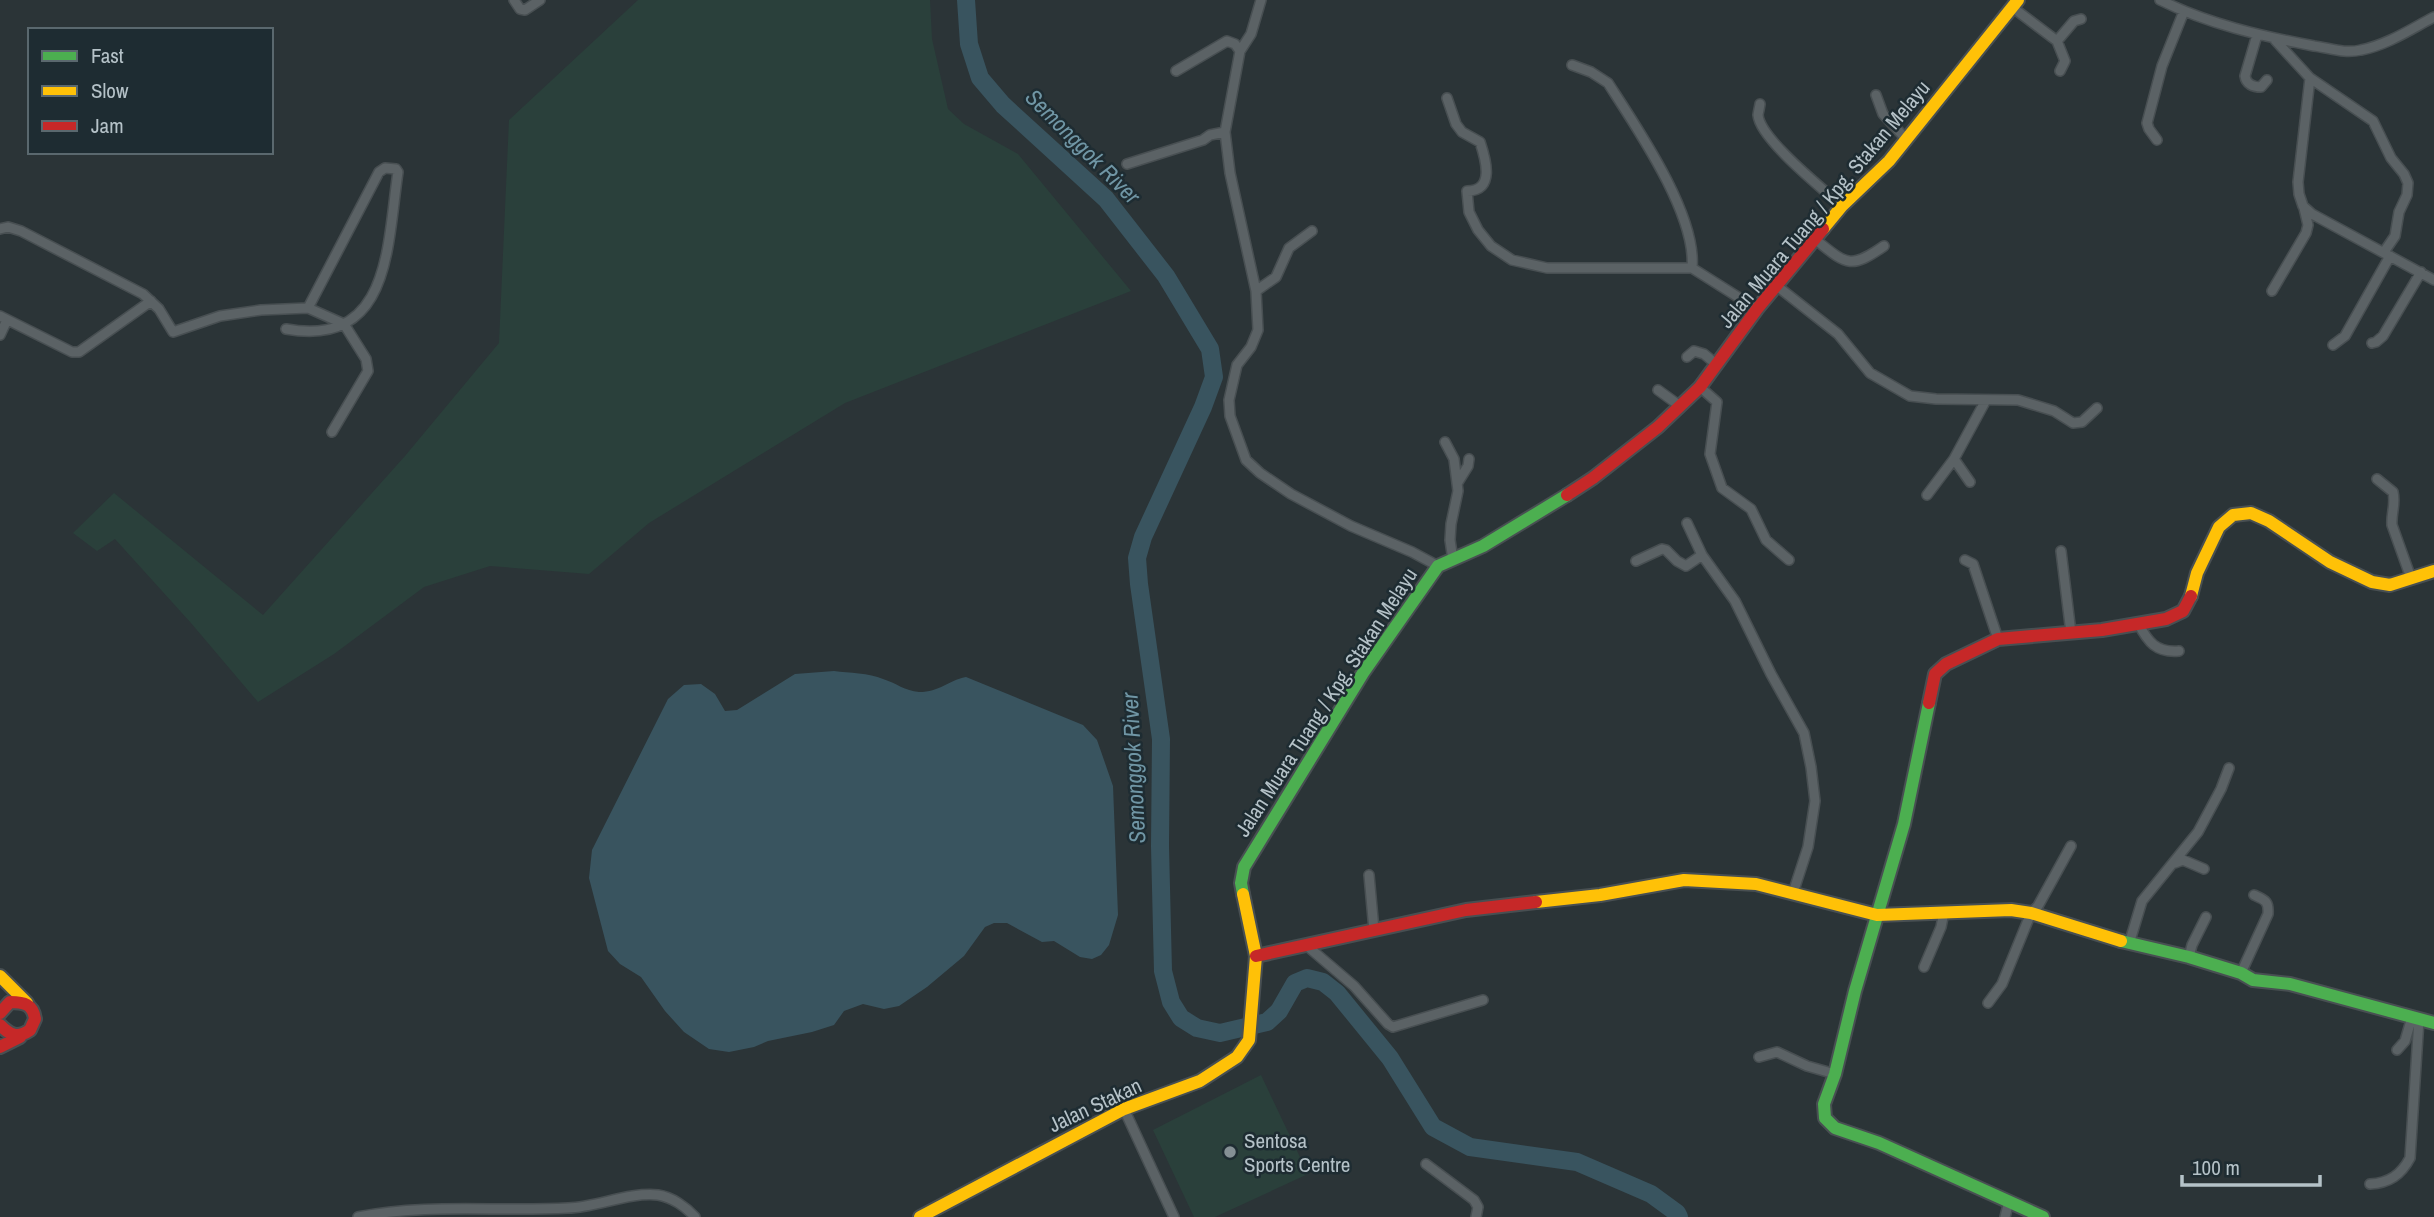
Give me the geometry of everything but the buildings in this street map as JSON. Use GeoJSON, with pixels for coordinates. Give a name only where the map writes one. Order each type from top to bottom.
{"type":"FeatureCollection","features":[{"type":"Feature","properties":{"kind":"street"},"geometry":{"type":"LineString","coordinates":[[514,0],[520,9],[525,10],[540,0]]}},
{"type":"Feature","properties":{"kind":"street"},"geometry":{"type":"LineString","coordinates":[[1261,0],[1251,34],[1240,51],[1225,132],[1230,173],[1256,290],[1258,330],[1251,346],[1237,365],[1229,400],[1230,416],[1247,460],[1260,472],[1291,494],[1351,526],[1412,552],[1437,566]]}},
{"type":"Feature","properties":{"kind":"street"},"geometry":{"type":"LineString","coordinates":[[2166,1],[2184,11],[2257,35],[2342,52],[2362,50],[2396,38],[2434,17]]}},
{"type":"Feature","properties":{"kind":"street"},"geometry":{"type":"LineString","coordinates":[[2015,3],[2057,41],[2066,61],[2060,71]]}},
{"type":"Feature","properties":{"kind":"street","name":"Jalan Muara Tuang / Kpg. Stakan Melayu"},"geometry":{"type":"LineString","coordinates":[[1251,1005],[1256,956],[1241,883],[1244,867],[1363,673],[1437,566],[1483,546],[1593,478],[1658,427],[1700,387],[1757,309],[1842,206],[1889,161],[2015,3]]}},
{"type":"Feature","properties":{"kind":"street"},"geometry":{"type":"LineString","coordinates":[[2157,140],[2147,123],[2162,66],[2184,11]]}},
{"type":"Feature","properties":{"kind":"street"},"geometry":{"type":"LineString","coordinates":[[2057,41],[2074,21],[2081,19]]}},
{"type":"Feature","properties":{"kind":"street"},"geometry":{"type":"LineString","coordinates":[[2257,35],[2245,70],[2245,80],[2255,87],[2260,87],[2267,80]]}},
{"type":"Feature","properties":{"kind":"street"},"geometry":{"type":"LineString","coordinates":[[2275,40],[2310,78],[2373,121],[2391,159],[2408,183],[2395,236],[2387,254],[2345,336],[2333,345]]}},
{"type":"Feature","properties":{"kind":"street"},"geometry":{"type":"LineString","coordinates":[[1176,71],[1227,41],[1235,44],[1240,51]]}},
{"type":"Feature","properties":{"kind":"street"},"geometry":{"type":"LineString","coordinates":[[1572,65],[1591,72],[1608,83],[1671,187],[1690,237],[1692,268]]}},
{"type":"Feature","properties":{"kind":"street"},"geometry":{"type":"LineString","coordinates":[[2272,291],[2308,225],[2298,182],[2310,78]]}},
{"type":"Feature","properties":{"kind":"street"},"geometry":{"type":"LineString","coordinates":[[1877,95],[1883,114],[1906,139]]}},
{"type":"Feature","properties":{"kind":"street"},"geometry":{"type":"LineString","coordinates":[[1447,98],[1456,124],[1462,132],[1480,142],[1484,153],[1487,175],[1484,185],[1474,191],[1467,191],[1467,201],[1478,230],[1491,246],[1512,260],[1547,268],[1692,268],[1757,309]]}},
{"type":"Feature","properties":{"kind":"street"},"geometry":{"type":"LineString","coordinates":[[1760,104],[1758,115],[1761,124],[1780,150],[1842,206]]}},
{"type":"Feature","properties":{"kind":"street"},"geometry":{"type":"LineString","coordinates":[[1127,164],[1225,132]]}},
{"type":"Feature","properties":{"kind":"street"},"geometry":{"type":"LineString","coordinates":[[286,328],[305,332],[328,330],[353,320],[371,300],[384,264],[398,172],[394,168],[382,169],[379,172],[308,308]]}},
{"type":"Feature","properties":{"kind":"street"},"geometry":{"type":"LineString","coordinates":[[2303,206],[2326,222],[2434,280]]}},
{"type":"Feature","properties":{"kind":"street"},"geometry":{"type":"LineString","coordinates":[[0,229],[8,227],[21,231],[144,294],[159,309],[173,332],[220,316],[261,310],[308,308],[344,324],[366,359],[368,371],[332,432]]}},
{"type":"Feature","properties":{"kind":"street"},"geometry":{"type":"LineString","coordinates":[[1256,290],[1276,277],[1289,248],[1312,231]]}},
{"type":"Feature","properties":{"kind":"street"},"geometry":{"type":"LineString","coordinates":[[1816,240],[1841,260],[1849,262],[1860,260],[1884,246]]}},
{"type":"Feature","properties":{"kind":"street"},"geometry":{"type":"LineString","coordinates":[[2372,343],[2383,336],[2421,272]]}},
{"type":"Feature","properties":{"kind":"street"},"geometry":{"type":"LineString","coordinates":[[1777,286],[1838,334],[1870,373],[1910,396],[2031,402],[2054,411],[2073,423],[2082,422],[2097,408]]}},
{"type":"Feature","properties":{"kind":"street"},"geometry":{"type":"LineString","coordinates":[[0,335],[4,318],[72,352],[79,352],[151,301]]}},
{"type":"Feature","properties":{"kind":"street"},"geometry":{"type":"LineString","coordinates":[[1687,357],[1694,351],[1699,352],[1716,363]]}},
{"type":"Feature","properties":{"kind":"street"},"geometry":{"type":"LineString","coordinates":[[1700,387],[1717,402],[1710,454],[1722,488],[1751,509],[1766,540],[1776,551],[1789,559]]}},
{"type":"Feature","properties":{"kind":"street"},"geometry":{"type":"LineString","coordinates":[[1658,390],[1680,406]]}},
{"type":"Feature","properties":{"kind":"street"},"geometry":{"type":"LineString","coordinates":[[1927,495],[1954,459],[1986,400]]}},
{"type":"Feature","properties":{"kind":"street"},"geometry":{"type":"LineString","coordinates":[[1445,442],[1454,459],[1458,482],[1451,524],[1453,560]]}},
{"type":"Feature","properties":{"kind":"street"},"geometry":{"type":"LineString","coordinates":[[1458,482],[1468,466],[1469,459]]}},
{"type":"Feature","properties":{"kind":"street"},"geometry":{"type":"LineString","coordinates":[[1954,459],[1970,482]]}},
{"type":"Feature","properties":{"kind":"street"},"geometry":{"type":"LineString","coordinates":[[2377,479],[2393,492],[2395,502],[2391,516],[2392,525],[2411,578]]}},
{"type":"Feature","properties":{"kind":"street"},"geometry":{"type":"LineString","coordinates":[[2043,1217],[1879,1143],[1835,1128],[1825,1118],[1824,1104],[1835,1074],[1855,991],[1904,824],[1935,674],[1946,664],[1997,639],[2071,633],[2166,619],[2183,611],[2190,600],[2197,573],[2219,527],[2233,515],[2251,513],[2269,521],[2330,562],[2372,582],[2390,585],[2434,571]]}},
{"type":"Feature","properties":{"kind":"street"},"geometry":{"type":"LineString","coordinates":[[1687,523],[1702,555],[1735,601],[1804,733],[1815,802],[1808,847],[1793,893]]}},
{"type":"Feature","properties":{"kind":"street"},"geometry":{"type":"LineString","coordinates":[[1636,561],[1662,549],[1686,566],[1702,555]]}},
{"type":"Feature","properties":{"kind":"street"},"geometry":{"type":"LineString","coordinates":[[2061,551],[2071,633]]}},
{"type":"Feature","properties":{"kind":"street"},"geometry":{"type":"LineString","coordinates":[[1965,559],[1973,564],[1997,639]]}},
{"type":"Feature","properties":{"kind":"street"},"geometry":{"type":"LineString","coordinates":[[2138,623],[2153,645],[2166,652],[2179,651]]}},
{"type":"Feature","properties":{"kind":"street"},"geometry":{"type":"LineString","coordinates":[[2129,944],[2142,901],[2198,832],[2229,768]]}},
{"type":"Feature","properties":{"kind":"street"},"geometry":{"type":"LineString","coordinates":[[1988,1003],[2002,984],[2031,913],[2038,906],[2071,846]]}},
{"type":"Feature","properties":{"kind":"street"},"geometry":{"type":"LineString","coordinates":[[2175,863],[2183,860],[2204,869]]}},
{"type":"Feature","properties":{"kind":"street"},"geometry":{"type":"LineString","coordinates":[[1369,875],[1374,930]]}},
{"type":"Feature","properties":{"kind":"street"},"geometry":{"type":"LineString","coordinates":[[1256,956],[1466,910],[1600,895],[1684,880],[1756,884],[1877,915],[2011,910],[2031,913],[2129,944],[2189,957],[2253,980],[2290,984],[2434,1023]]}},
{"type":"Feature","properties":{"kind":"street"},"geometry":{"type":"LineString","coordinates":[[2241,974],[2268,914],[2269,905],[2266,900],[2253,895]]}},
{"type":"Feature","properties":{"kind":"street"},"geometry":{"type":"LineString","coordinates":[[1924,967],[1941,927],[1944,912]]}},
{"type":"Feature","properties":{"kind":"street"},"geometry":{"type":"LineString","coordinates":[[2189,957],[2206,917]]}},
{"type":"Feature","properties":{"kind":"street"},"geometry":{"type":"LineString","coordinates":[[1306,945],[1354,986],[1393,1027],[1483,1000]]}},
{"type":"Feature","properties":{"kind":"street"},"geometry":{"type":"LineString","coordinates":[[0,976],[29,1005],[35,1015],[31,1030],[0,1047]]}},
{"type":"Feature","properties":{"kind":"street"},"geometry":{"type":"LineString","coordinates":[[0,1013],[10,1002],[18,1000],[29,1005]]}},
{"type":"Feature","properties":{"kind":"street","name":"Jalan Stakan"},"geometry":{"type":"LineString","coordinates":[[920,1217],[1124,1109],[1200,1081],[1237,1057],[1249,1040],[1251,1005]]}},
{"type":"Feature","properties":{"kind":"street"},"geometry":{"type":"LineString","coordinates":[[2398,1050],[2416,1018]]}},
{"type":"Feature","properties":{"kind":"street"},"geometry":{"type":"LineString","coordinates":[[2370,1184],[2386,1183],[2404,1170],[2410,1158],[2416,1018]]}},
{"type":"Feature","properties":{"kind":"street"},"geometry":{"type":"LineString","coordinates":[[0,1025],[10,1035],[20,1037]]}},
{"type":"Feature","properties":{"kind":"street"},"geometry":{"type":"LineString","coordinates":[[1759,1057],[1777,1052],[1807,1066],[1835,1074]]}},
{"type":"Feature","properties":{"kind":"street"},"geometry":{"type":"LineString","coordinates":[[1124,1109],[1174,1217]]}},
{"type":"Feature","properties":{"kind":"street"},"geometry":{"type":"LineString","coordinates":[[1426,1164],[1474,1200],[1478,1207],[1476,1217]]}},
{"type":"Feature","properties":{"kind":"street"},"geometry":{"type":"LineString","coordinates":[[358,1217],[383,1213],[466,1209],[565,1213],[648,1194],[663,1196],[687,1209],[695,1217]]}},
{"type":"Feature","properties":{"kind":"street"},"geometry":{"type":"LineString","coordinates":[[2005,1217],[2009,1201]]}},
{"type":"Feature","properties":{"kind":"green space"},"geometry":{"type":"Polygon","coordinates":[[[638,0],[930,0],[932,39],[948,109],[964,124],[1018,154],[1131,291],[845,403],[649,523],[589,574],[490,566],[424,587],[334,654],[258,702],[115,539],[97,551],[73,533],[114,493],[263,615],[405,456],[499,343],[509,120],[638,0]]]}},
{"type":"Feature","properties":{"kind":"green space","name":"Sentosa Sports Centre"},"geometry":{"type":"Polygon","coordinates":[[[1261,1075],[1308,1174],[1215,1217],[1194,1217],[1153,1130],[1261,1075]]]}},
{"type":"Feature","properties":{"kind":"water"},"geometry":{"type":"Polygon","coordinates":[[[834,671],[872,676],[919,692],[933,690],[966,677],[1083,725],[1097,740],[1113,786],[1118,915],[1109,945],[1101,955],[1092,959],[1080,957],[1054,941],[1042,942],[1007,923],[994,923],[985,927],[964,956],[899,1006],[884,1009],[863,1004],[844,1011],[834,1025],[812,1032],[729,1052],[709,1049],[684,1032],[641,977],[620,964],[608,951],[589,878],[592,850],[668,699],[684,685],[701,684],[715,694],[725,711],[737,710],[795,674],[834,671]]]}},
{"type":"Feature","properties":{"kind":"waterway","name":"Semonggok River"},"geometry":{"type":"LineString","coordinates":[[966,0],[969,44],[980,78],[1003,105],[1106,199],[1166,276],[1210,349],[1214,377],[1203,407],[1143,537],[1137,558],[1161,739],[1163,971],[1171,1002],[1181,1018],[1197,1028],[1220,1033],[1267,1022],[1279,1011],[1295,983],[1307,978],[1323,982],[1337,993],[1390,1058],[1433,1127],[1470,1147],[1577,1162],[1651,1194],[1679,1217]]}},
{"type":"Feature","properties":{"kind":"traffic: fast"},"geometry":{"type":"LineString","coordinates":[[1243,894],[1241,883],[1244,867],[1363,673],[1438,566],[1483,546],[1567,495]]}},
{"type":"Feature","properties":{"kind":"traffic: fast"},"geometry":{"type":"LineString","coordinates":[[1929,703],[1904,824],[1855,991],[1835,1074],[1824,1104],[1825,1118],[1835,1128],[1879,1143],[2043,1217]]}},
{"type":"Feature","properties":{"kind":"traffic: fast"},"geometry":{"type":"LineString","coordinates":[[2121,941],[2189,957],[2241,973],[2253,980],[2290,984],[2434,1023]]}},
{"type":"Feature","properties":{"kind":"traffic: slow"},"geometry":{"type":"LineString","coordinates":[[1823,229],[1842,206],[1889,161],[2018,0]]}},
{"type":"Feature","properties":{"kind":"traffic: slow"},"geometry":{"type":"LineString","coordinates":[[2191,596],[2197,573],[2219,527],[2233,515],[2251,513],[2269,521],[2330,562],[2372,582],[2390,585],[2434,571]]}},
{"type":"Feature","properties":{"kind":"traffic: slow"},"geometry":{"type":"LineString","coordinates":[[1536,902],[1600,895],[1684,880],[1756,884],[1877,915],[2011,910],[2031,913],[2121,941]]}},
{"type":"Feature","properties":{"kind":"traffic: slow"},"geometry":{"type":"LineString","coordinates":[[920,1217],[1124,1109],[1200,1081],[1237,1057],[1249,1040],[1256,956],[1243,894]]}},
{"type":"Feature","properties":{"kind":"traffic: slow"},"geometry":{"type":"LineString","coordinates":[[0,976],[27,1003]]}},
{"type":"Feature","properties":{"kind":"traffic: jam"},"geometry":{"type":"LineString","coordinates":[[1567,495],[1658,427],[1700,387],[1757,309],[1823,229]]}},
{"type":"Feature","properties":{"kind":"traffic: jam"},"geometry":{"type":"LineString","coordinates":[[1929,703],[1935,674],[1946,664],[1998,639],[2102,630],[2166,619],[2183,611],[2191,596]]}},
{"type":"Feature","properties":{"kind":"traffic: jam"},"geometry":{"type":"LineString","coordinates":[[1256,956],[1466,910],[1536,902]]}},
{"type":"Feature","properties":{"kind":"traffic: jam"},"geometry":{"type":"LineString","coordinates":[[0,1013],[10,1002],[20,1003],[30,1007],[35,1019],[30,1030],[17,1035],[0,1025]]}},
{"type":"Feature","properties":{"kind":"traffic: jam"},"geometry":{"type":"LineString","coordinates":[[0,1047],[20,1037]]}},
{"type":"Feature","properties":{"kind":"place","name":"Sentosa Sports Centre"},"geometry":{"type":"Point","coordinates":[1230,1152]}}]}
